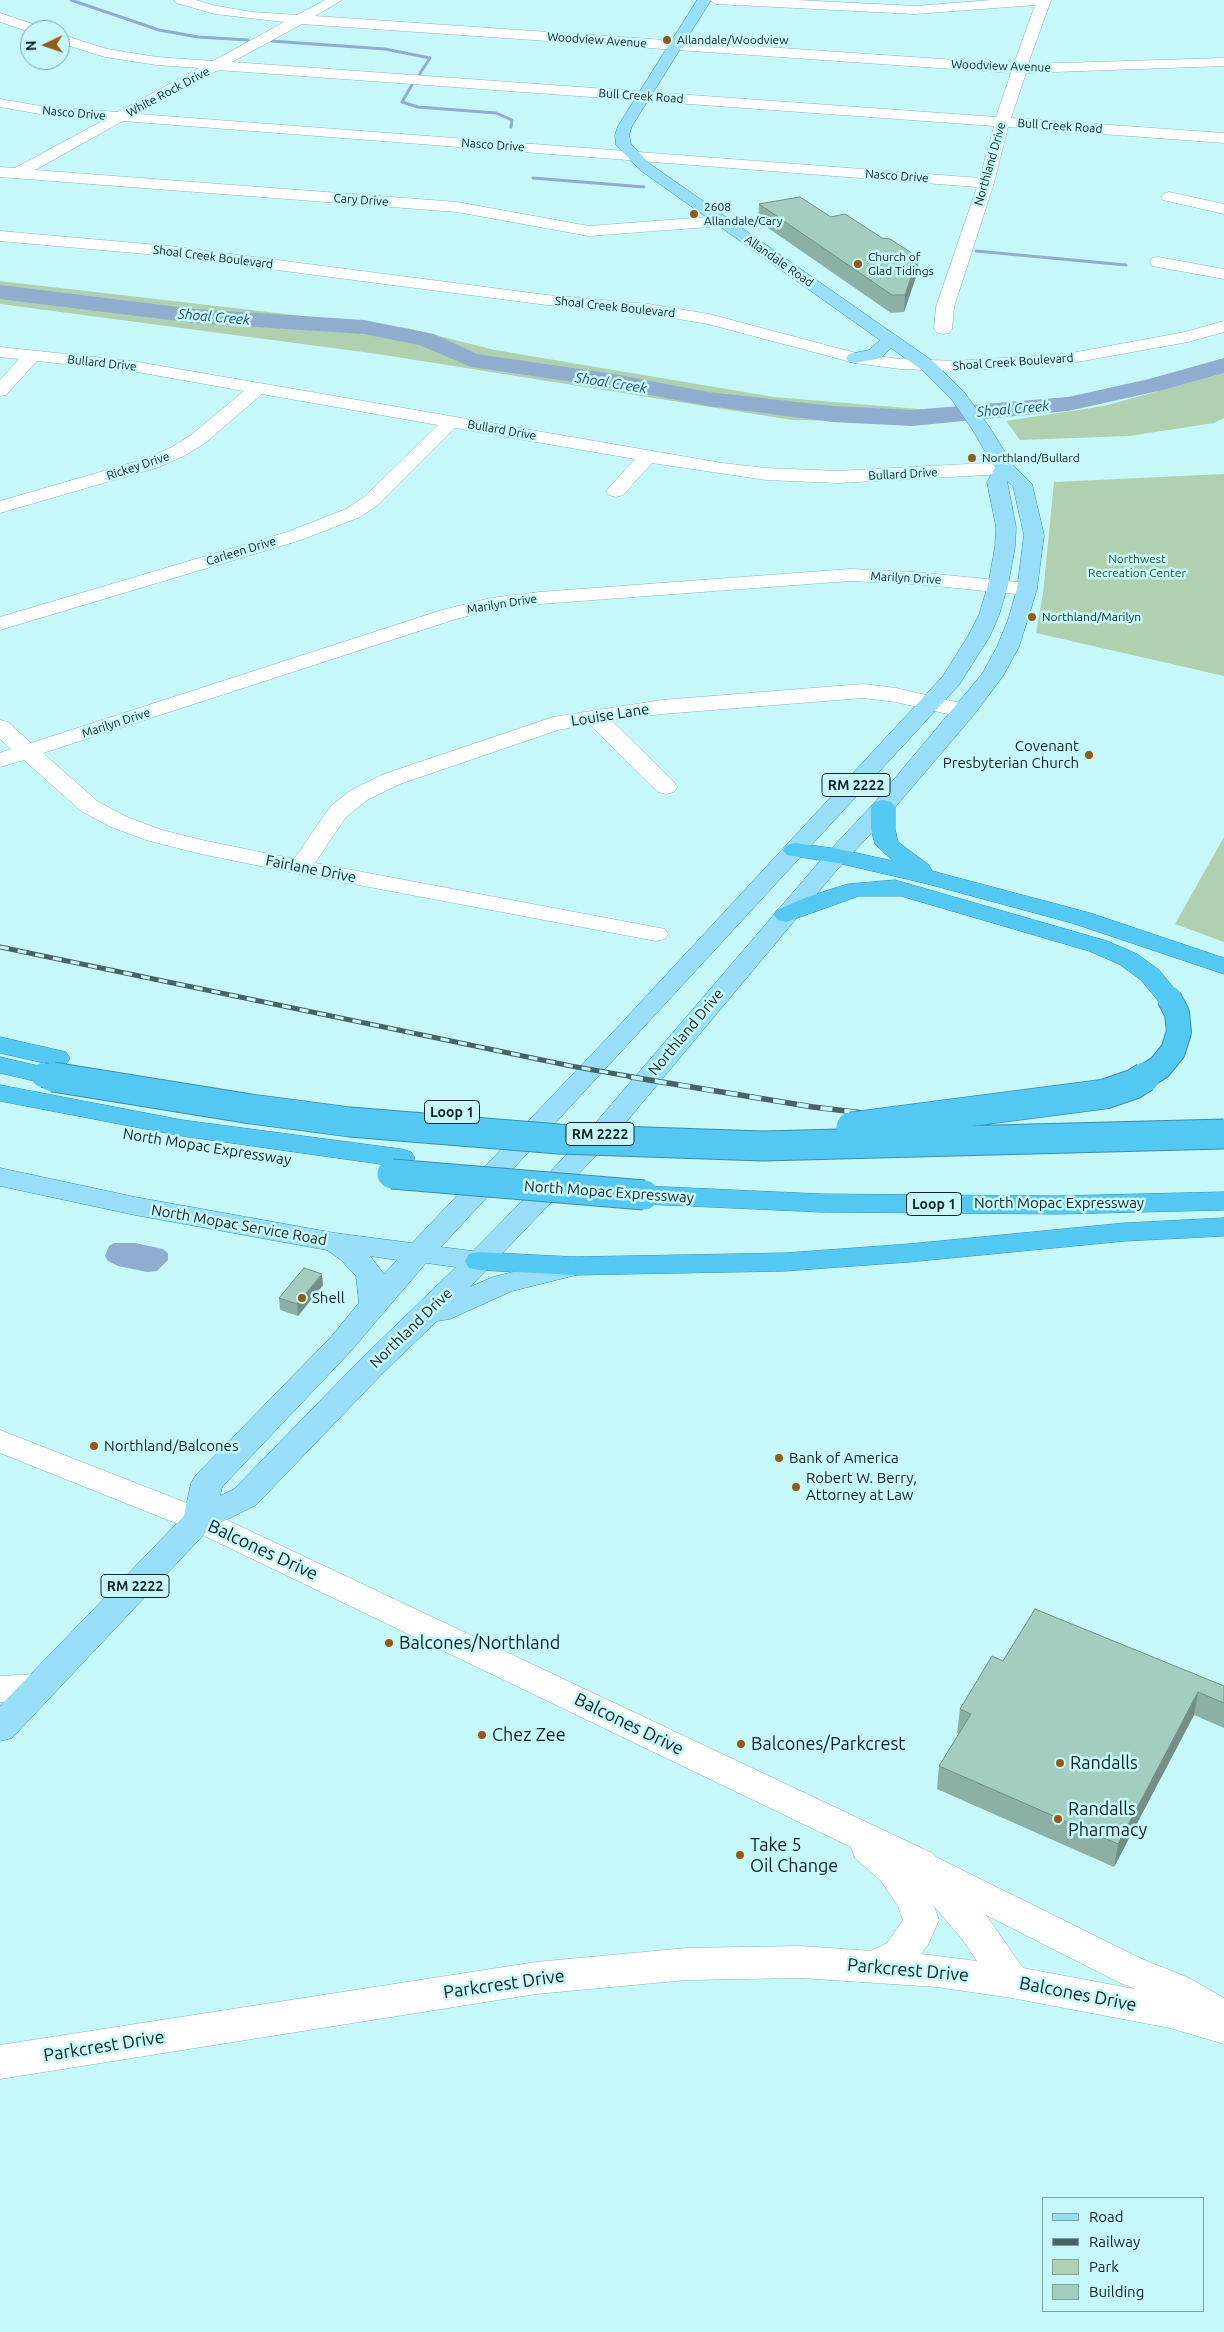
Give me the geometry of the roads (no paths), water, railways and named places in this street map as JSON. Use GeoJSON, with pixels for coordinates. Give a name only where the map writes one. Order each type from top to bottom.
{"type":"FeatureCollection","features":[{"type":"Feature","properties":{"kind":"highway"},"geometry":{"type":"LineString","coordinates":[[883,807],[883,829],[887,844],[910,863],[933,878]]}},
{"type":"Feature","properties":{"kind":"highway"},"geometry":{"type":"LineString","coordinates":[[795,850],[833,861],[904,889],[1098,946],[1128,959],[1150,975],[1170,998],[1177,1013],[1179,1032],[1173,1051],[1160,1068],[1134,1084],[1105,1094],[1073,1100],[851,1127]]}},
{"type":"Feature","properties":{"kind":"highway"},"geometry":{"type":"LineString","coordinates":[[833,861],[933,878],[1081,918],[1224,966]]}},
{"type":"Feature","properties":{"kind":"highway"},"geometry":{"type":"LineString","coordinates":[[786,915],[816,902],[857,889],[904,889]]}},
{"type":"Feature","properties":{"kind":"highway","name":"Loop 1"},"geometry":{"type":"LineString","coordinates":[[0,1045],[50,1066],[157,1077],[253,1091],[472,1114],[664,1127],[851,1127],[1224,1120]]}},
{"type":"Feature","properties":{"kind":"highway"},"geometry":{"type":"LineString","coordinates":[[0,1065],[50,1066],[251,1109],[350,1122],[568,1140],[763,1146],[1224,1134]]}},
{"type":"Feature","properties":{"kind":"highway"},"geometry":{"type":"LineString","coordinates":[[0,1092],[182,1128],[397,1166]]}},
{"type":"Feature","properties":{"kind":"highway","name":"North Mopac Expressway"},"geometry":{"type":"LineString","coordinates":[[0,1108],[94,1128],[214,1149],[821,1203],[1057,1204],[1224,1201]]}},
{"type":"Feature","properties":{"kind":"highway"},"geometry":{"type":"LineString","coordinates":[[647,1187],[818,1186],[979,1188],[1224,1184]]}},
{"type":"Feature","properties":{"kind":"highway"},"geometry":{"type":"LineString","coordinates":[[479,1261],[574,1266],[794,1261],[909,1253],[1125,1232],[1224,1227]]}},
{"type":"Feature","properties":{"kind":"main road"},"geometry":{"type":"LineString","coordinates":[[632,156],[624,145],[622,135],[625,126],[677,46],[704,0]]}},
{"type":"Feature","properties":{"kind":"main road","name":"Allandale Road"},"geometry":{"type":"LineString","coordinates":[[632,156],[721,221],[928,366]]}},
{"type":"Feature","properties":{"kind":"main road"},"geometry":{"type":"LineString","coordinates":[[855,358],[875,354],[891,339]]}},
{"type":"Feature","properties":{"kind":"main road","name":"Northland Drive"},"geometry":{"type":"LineString","coordinates":[[0,1728],[199,1520],[245,1497],[372,1366],[420,1322],[602,1133],[786,915],[883,807],[965,711],[992,676],[1008,647],[1018,620],[1027,589],[1034,535],[1022,484],[1005,468],[981,428],[958,396],[928,366]]}},
{"type":"Feature","properties":{"kind":"main road","name":"RM 2222"},"geometry":{"type":"LineString","coordinates":[[199,1520],[207,1483],[340,1345],[418,1254],[951,680],[979,636],[989,615],[998,585],[1005,547],[1006,527],[997,482],[1005,468]]}},
{"type":"Feature","properties":{"kind":"main road","name":"North Mopac Service Road"},"geometry":{"type":"LineString","coordinates":[[0,1177],[135,1206],[335,1242],[479,1261]]}},
{"type":"Feature","properties":{"kind":"main road"},"geometry":{"type":"LineString","coordinates":[[335,1242],[351,1253],[370,1274],[374,1304]]}},
{"type":"Feature","properties":{"kind":"main road"},"geometry":{"type":"LineString","coordinates":[[420,1322],[498,1286],[574,1266]]}},
{"type":"Feature","properties":{"kind":"street","name":"Woodview Avenue"},"geometry":{"type":"LineString","coordinates":[[181,0],[224,12],[300,20],[1019,70],[1224,62]]}},
{"type":"Feature","properties":{"kind":"street","name":"White Rock Drive"},"geometry":{"type":"LineString","coordinates":[[0,182],[336,0]]}},
{"type":"Feature","properties":{"kind":"street"},"geometry":{"type":"LineString","coordinates":[[716,0],[914,10],[1044,0]]}},
{"type":"Feature","properties":{"kind":"street","name":"Northland Drive"},"geometry":{"type":"LineString","coordinates":[[943,329],[945,307],[986,183],[1002,122],[1044,0]]}},
{"type":"Feature","properties":{"kind":"street"},"geometry":{"type":"LineString","coordinates":[[0,17],[20,24]]}},
{"type":"Feature","properties":{"kind":"street","name":"Bull Creek Road"},"geometry":{"type":"LineString","coordinates":[[70,41],[105,53],[129,57],[218,65],[1224,138]]}},
{"type":"Feature","properties":{"kind":"street","name":"Nasco Drive"},"geometry":{"type":"LineString","coordinates":[[0,103],[46,111],[986,183]]}},
{"type":"Feature","properties":{"kind":"street","name":"Cary Drive"},"geometry":{"type":"LineString","coordinates":[[0,172],[456,207],[589,231],[721,221]]}},
{"type":"Feature","properties":{"kind":"street"},"geometry":{"type":"LineString","coordinates":[[1169,197],[1224,209]]}},
{"type":"Feature","properties":{"kind":"street","name":"Shoal Creek Boulevard"},"geometry":{"type":"LineString","coordinates":[[0,236],[169,251],[547,300],[648,309],[709,320],[855,358],[928,366],[1014,364],[1066,359],[1188,336],[1224,326]]}},
{"type":"Feature","properties":{"kind":"street"},"geometry":{"type":"LineString","coordinates":[[1158,262],[1224,274]]}},
{"type":"Feature","properties":{"kind":"street","name":"Bullard Drive"},"geometry":{"type":"LineString","coordinates":[[0,352],[132,366],[722,469],[796,477],[838,477],[1005,468]]}},
{"type":"Feature","properties":{"kind":"street"},"geometry":{"type":"LineString","coordinates":[[0,391],[32,356]]}},
{"type":"Feature","properties":{"kind":"street","name":"Rickey Drive"},"geometry":{"type":"LineString","coordinates":[[0,507],[152,463],[177,452],[198,439],[258,388]]}},
{"type":"Feature","properties":{"kind":"street","name":"Carleen Drive"},"geometry":{"type":"LineString","coordinates":[[0,624],[294,536],[353,513],[370,501],[451,422]]}},
{"type":"Feature","properties":{"kind":"street"},"geometry":{"type":"LineString","coordinates":[[616,491],[648,456]]}},
{"type":"Feature","properties":{"kind":"street","name":"Marilyn Drive"},"geometry":{"type":"LineString","coordinates":[[0,760],[449,614],[491,604],[560,596],[788,578],[841,576],[915,578],[1027,589]]}},
{"type":"Feature","properties":{"kind":"street","name":"Louise Lane"},"geometry":{"type":"LineString","coordinates":[[300,867],[338,812],[359,795],[392,780],[516,735],[553,724],[594,716],[662,707],[828,692],[863,691],[931,702],[965,711]]}},
{"type":"Feature","properties":{"kind":"street"},"geometry":{"type":"LineString","coordinates":[[594,716],[666,787]]}},
{"type":"Feature","properties":{"kind":"street","name":"Fairlane Drive"},"geometry":{"type":"LineString","coordinates":[[0,728],[89,806],[119,822],[154,835],[201,847],[300,867],[656,934]]}},
{"type":"Feature","properties":{"kind":"street","name":"Balcones Drive"},"geometry":{"type":"LineString","coordinates":[[0,1440],[199,1520],[919,1863],[970,1921],[1012,1982],[1170,2012],[1224,2028]]}},
{"type":"Feature","properties":{"kind":"street"},"geometry":{"type":"LineString","coordinates":[[0,1689],[39,1687]]}},
{"type":"Feature","properties":{"kind":"street"},"geometry":{"type":"LineString","coordinates":[[840,1824],[894,1870],[914,1901],[921,1920],[900,1954],[878,1965]]}},
{"type":"Feature","properties":{"kind":"street"},"geometry":{"type":"LineString","coordinates":[[919,1863],[1129,1970],[1176,1989],[1224,2017]]}},
{"type":"Feature","properties":{"kind":"street","name":"Parkcrest Drive"},"geometry":{"type":"LineString","coordinates":[[0,2062],[536,1978],[687,1964],[801,1962],[878,1965],[1012,1982]]}},
{"type":"Feature","properties":{"kind":"water"},"geometry":{"type":"Polygon","coordinates":[[[114,1243],[135,1243],[163,1249],[168,1253],[168,1260],[157,1271],[147,1272],[118,1266],[108,1261],[105,1256],[109,1246],[114,1243]]]}},
{"type":"Feature","properties":{"kind":"waterway"},"geometry":{"type":"LineString","coordinates":[[71,0],[159,30],[198,37],[248,40]]}},
{"type":"Feature","properties":{"kind":"waterway"},"geometry":{"type":"LineString","coordinates":[[271,41],[385,49],[430,58],[419,75]]}},
{"type":"Feature","properties":{"kind":"waterway"},"geometry":{"type":"LineString","coordinates":[[413,83],[402,102],[418,107],[496,113],[512,120],[511,127]]}},
{"type":"Feature","properties":{"kind":"waterway"},"geometry":{"type":"LineString","coordinates":[[533,178],[644,187]]}},
{"type":"Feature","properties":{"kind":"waterway"},"geometry":{"type":"LineString","coordinates":[[976,251],[1126,265]]}},
{"type":"Feature","properties":{"kind":"waterway","name":"Shoal Creek"},"geometry":{"type":"LineString","coordinates":[[0,292],[195,316],[364,327],[426,339],[471,360],[614,381],[708,399],[833,414],[912,418],[963,415],[1068,404],[1154,385],[1224,365]]}},
{"type":"Feature","properties":{"kind":"railway"},"geometry":{"type":"LineString","coordinates":[[0,947],[571,1066],[639,1078]]}},
{"type":"Feature","properties":{"kind":"railway"},"geometry":{"type":"LineString","coordinates":[[631,1077],[813,1107],[955,1124],[1079,1136],[1224,1146]]}},
{"type":"Feature","properties":{"kind":"place","name":"Allandale/Woodview"},"geometry":{"type":"Point","coordinates":[667,40]}},
{"type":"Feature","properties":{"kind":"place","name":"2608 Allandale/Cary"},"geometry":{"type":"Point","coordinates":[694,214]}},
{"type":"Feature","properties":{"kind":"place","name":"Church of Glad Tidings"},"geometry":{"type":"Point","coordinates":[858,264]}},
{"type":"Feature","properties":{"kind":"place","name":"Northland/Bullard"},"geometry":{"type":"Point","coordinates":[972,458]}},
{"type":"Feature","properties":{"kind":"place","name":"Northland/Marilyn"},"geometry":{"type":"Point","coordinates":[1032,617]}},
{"type":"Feature","properties":{"kind":"place","name":"Covenant Presbyterian Church"},"geometry":{"type":"Point","coordinates":[1089,755]}},
{"type":"Feature","properties":{"kind":"place","name":"Shell"},"geometry":{"type":"Point","coordinates":[302,1298]}},
{"type":"Feature","properties":{"kind":"place","name":"Northland/Balcones"},"geometry":{"type":"Point","coordinates":[94,1446]}},
{"type":"Feature","properties":{"kind":"place","name":"Bank of America"},"geometry":{"type":"Point","coordinates":[779,1458]}},
{"type":"Feature","properties":{"kind":"place","name":"Robert W. Berry, Attorney at Law"},"geometry":{"type":"Point","coordinates":[796,1487]}},
{"type":"Feature","properties":{"kind":"place","name":"Balcones/Northland"},"geometry":{"type":"Point","coordinates":[389,1643]}},
{"type":"Feature","properties":{"kind":"place","name":"Chez Zee"},"geometry":{"type":"Point","coordinates":[482,1735]}},
{"type":"Feature","properties":{"kind":"place","name":"Balcones/Parkcrest"},"geometry":{"type":"Point","coordinates":[741,1744]}},
{"type":"Feature","properties":{"kind":"place","name":"Randalls"},"geometry":{"type":"Point","coordinates":[1060,1763]}},
{"type":"Feature","properties":{"kind":"place","name":"Randalls Pharmacy"},"geometry":{"type":"Point","coordinates":[1058,1819]}},
{"type":"Feature","properties":{"kind":"place","name":"Take 5 Oil Change"},"geometry":{"type":"Point","coordinates":[740,1855]}},
{"type":"Feature","properties":{"kind":"park label","name":"Northwest Recreation Center"},"geometry":{"type":"Point","coordinates":[1137,566]}}]}
